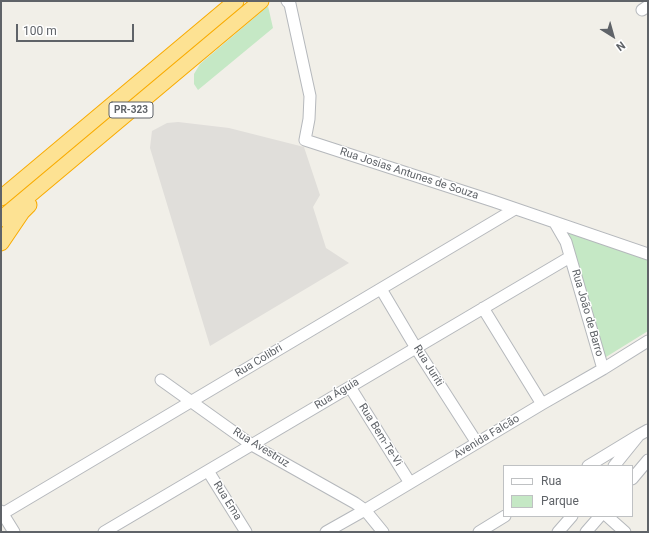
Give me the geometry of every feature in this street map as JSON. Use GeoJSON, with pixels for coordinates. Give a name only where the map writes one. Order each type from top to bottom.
{"type":"FeatureCollection","features":[{"type":"Feature","properties":{"kind":"highway","name":"PR-323"},"geometry":{"type":"LineString","coordinates":[[1,198],[236,1]]}},
{"type":"Feature","properties":{"kind":"highway","name":"PR-323"},"geometry":{"type":"LineString","coordinates":[[1,219],[261,1]]}},
{"type":"Feature","properties":{"kind":"highway"},"geometry":{"type":"LineString","coordinates":[[1,243],[22,212],[117,121]]}},
{"type":"Feature","properties":{"kind":"highway"},"geometry":{"type":"LineString","coordinates":[[1,203],[29,176]]}},
{"type":"Feature","properties":{"kind":"street","name":"Rua Josias Antunes de Souza"},"geometry":{"type":"LineString","coordinates":[[287,1],[290,4],[310,96],[309,119],[305,140],[648,254]]}},
{"type":"Feature","properties":{"kind":"street"},"geometry":{"type":"LineString","coordinates":[[1,191],[29,176]]}},
{"type":"Feature","properties":{"kind":"street","name":"Rua Colibri"},"geometry":{"type":"LineString","coordinates":[[2,512],[515,209]]}},
{"type":"Feature","properties":{"kind":"street","name":"Rua João de Barro"},"geometry":{"type":"LineString","coordinates":[[555,223],[566,242],[603,368]]}},
{"type":"Feature","properties":{"kind":"street","name":"Rua Águia"},"geometry":{"type":"LineString","coordinates":[[104,532],[570,256]]}},
{"type":"Feature","properties":{"kind":"street","name":"Rua Juriti"},"geometry":{"type":"LineString","coordinates":[[381,289],[416,348],[477,443]]}},
{"type":"Feature","properties":{"kind":"street"},"geometry":{"type":"LineString","coordinates":[[483,308],[542,404]]}},
{"type":"Feature","properties":{"kind":"street","name":"Avenida Falcão"},"geometry":{"type":"LineString","coordinates":[[326,532],[648,341]]}},
{"type":"Feature","properties":{"kind":"street","name":"Rua Avestruz"},"geometry":{"type":"LineString","coordinates":[[161,380],[252,445],[355,503],[364,510],[383,532]]}},
{"type":"Feature","properties":{"kind":"street","name":"Rua Bem-Te-Vi"},"geometry":{"type":"LineString","coordinates":[[350,387],[410,483]]}},
{"type":"Feature","properties":{"kind":"street"},"geometry":{"type":"LineString","coordinates":[[590,465],[644,432]]}},
{"type":"Feature","properties":{"kind":"street"},"geometry":{"type":"LineString","coordinates":[[615,465],[644,432]]}},
{"type":"Feature","properties":{"kind":"street"},"geometry":{"type":"LineString","coordinates":[[633,478],[648,460]]}},
{"type":"Feature","properties":{"kind":"street","name":"Rua Ema"},"geometry":{"type":"LineString","coordinates":[[208,470],[246,532]]}},
{"type":"Feature","properties":{"kind":"street"},"geometry":{"type":"LineString","coordinates":[[2,512],[14,532]]}},
{"type":"Feature","properties":{"kind":"street"},"geometry":{"type":"LineString","coordinates":[[479,532],[503,517]]}},
{"type":"Feature","properties":{"kind":"street"},"geometry":{"type":"LineString","coordinates":[[558,532],[571,517]]}},
{"type":"Feature","properties":{"kind":"street"},"geometry":{"type":"LineString","coordinates":[[586,532],[599,517]]}},
{"type":"Feature","properties":{"kind":"street"},"geometry":{"type":"LineString","coordinates":[[608,517],[625,532]]}},
{"type":"Feature","properties":{"kind":"shaded area"},"geometry":{"type":"Polygon","coordinates":[[[178,122],[229,128],[304,147],[320,195],[313,207],[326,248],[349,263],[210,346],[150,148],[152,131],[167,123],[178,122]]]}},
{"type":"Feature","properties":{"kind":"green space"},"geometry":{"type":"Polygon","coordinates":[[[268,6],[273,28],[198,90],[194,84],[194,74],[200,64],[268,6]]]}},
{"type":"Feature","properties":{"kind":"green space"},"geometry":{"type":"Polygon","coordinates":[[[563,228],[648,257],[648,331],[606,357],[603,356],[563,228]]]}}]}
